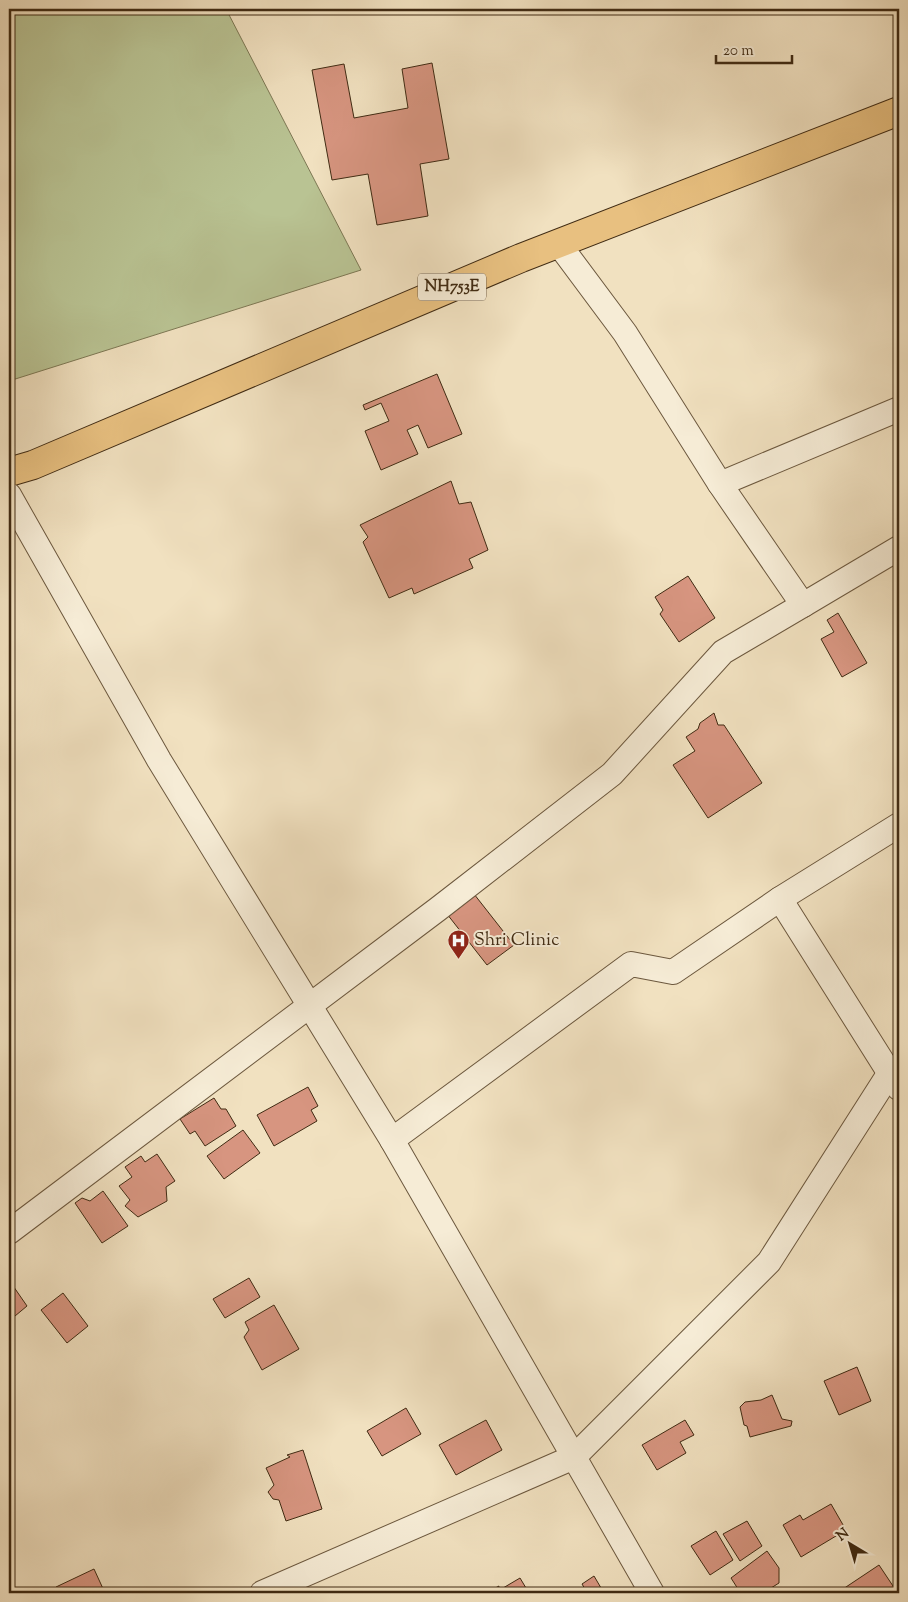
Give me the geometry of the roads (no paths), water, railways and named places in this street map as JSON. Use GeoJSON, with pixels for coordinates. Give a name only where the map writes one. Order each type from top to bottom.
{"type":"FeatureCollection","features":[{"type":"Feature","properties":{"kind":"highway","name":"NH753E"},"geometry":{"type":"LineString","coordinates":[[9,472],[33,465],[558,243],[899,111]]}},
{"type":"Feature","properties":{"kind":"street"},"geometry":{"type":"LineString","coordinates":[[558,243],[625,334],[720,484],[803,605]]}},
{"type":"Feature","properties":{"kind":"street"},"geometry":{"type":"LineString","coordinates":[[720,484],[899,409]]}},
{"type":"Feature","properties":{"kind":"street"},"geometry":{"type":"LineString","coordinates":[[9,495],[159,760],[392,1140],[652,1593]]}},
{"type":"Feature","properties":{"kind":"street"},"geometry":{"type":"LineString","coordinates":[[9,1232],[438,909],[612,774],[723,652],[899,548]]}},
{"type":"Feature","properties":{"kind":"street"},"geometry":{"type":"LineString","coordinates":[[392,1140],[631,964],[672,972],[780,899],[899,826]]}},
{"type":"Feature","properties":{"kind":"street"},"geometry":{"type":"LineString","coordinates":[[262,1593],[574,1457],[770,1262],[894,1081],[780,899]]}},
{"type":"Feature","properties":{"kind":"place","name":"Shri Clinic"},"geometry":{"type":"Point","coordinates":[458,960]}}]}
